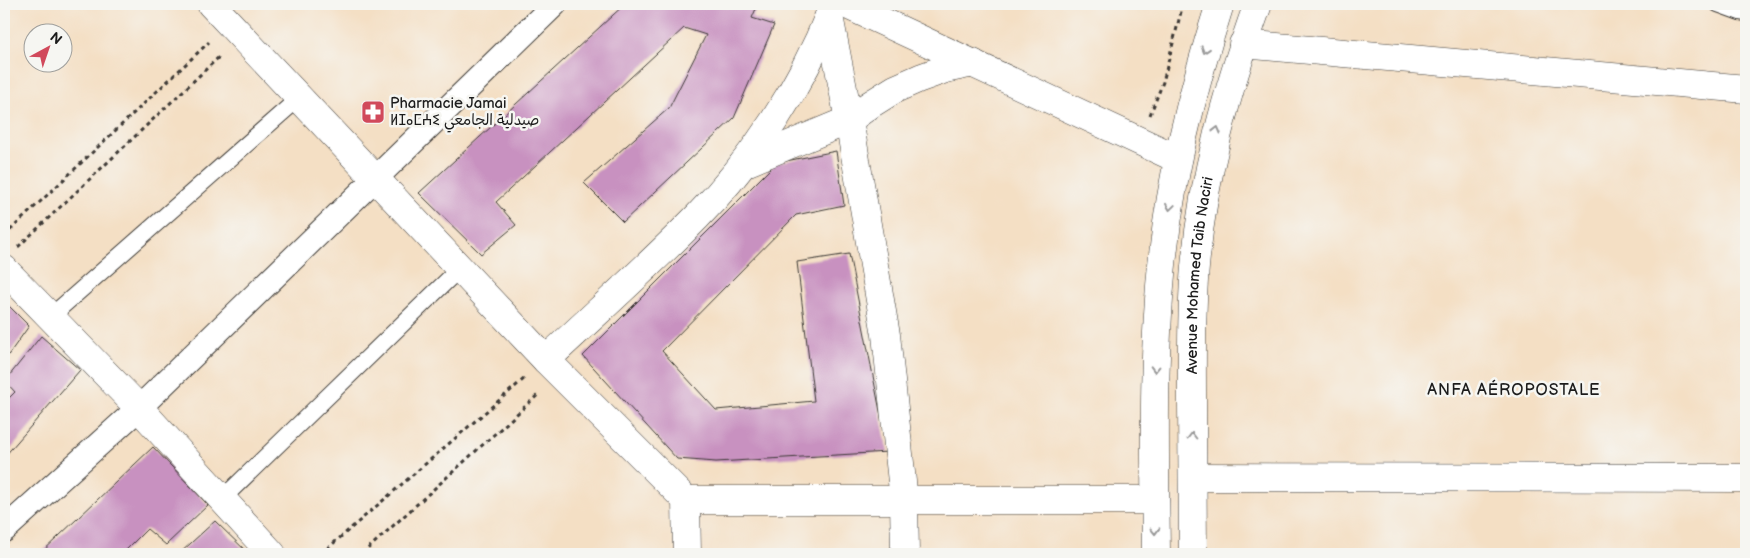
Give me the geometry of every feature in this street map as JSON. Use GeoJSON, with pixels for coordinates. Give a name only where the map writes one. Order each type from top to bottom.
{"type":"FeatureCollection","features":[{"type":"Feature","properties":{"kind":"street"},"geometry":{"type":"LineString","coordinates":[[4,530],[139,408],[555,4]]}},
{"type":"Feature","properties":{"kind":"street","name":"Avenue Mohamed Taib Naciri"},"geometry":{"type":"LineString","coordinates":[[1156,554],[1155,369],[1163,253],[1178,159],[1199,71],[1220,4]]}},
{"type":"Feature","properties":{"kind":"street","name":"Avenue Mohamed Taib Naciri"},"geometry":{"type":"LineString","coordinates":[[1193,554],[1192,313],[1200,224],[1207,178],[1217,133],[1243,44],[1258,4]]}},
{"type":"Feature","properties":{"kind":"street"},"geometry":{"type":"LineString","coordinates":[[836,8],[972,63],[1178,159]]}},
{"type":"Feature","properties":{"kind":"street"},"geometry":{"type":"LineString","coordinates":[[836,8],[849,120],[886,335],[904,500],[905,554]]}},
{"type":"Feature","properties":{"kind":"street"},"geometry":{"type":"LineString","coordinates":[[553,367],[698,216],[743,164],[776,118],[836,8]]}},
{"type":"Feature","properties":{"kind":"street"},"geometry":{"type":"LineString","coordinates":[[224,15],[459,269],[553,367],[686,500],[687,554]]}},
{"type":"Feature","properties":{"kind":"street"},"geometry":{"type":"LineString","coordinates":[[1243,44],[1746,89]]}},
{"type":"Feature","properties":{"kind":"street"},"geometry":{"type":"LineString","coordinates":[[743,164],[849,120],[879,99],[920,78],[972,63]]}},
{"type":"Feature","properties":{"kind":"street"},"geometry":{"type":"LineString","coordinates":[[11,258],[50,317],[139,408],[272,554]]}},
{"type":"Feature","properties":{"kind":"street"},"geometry":{"type":"LineString","coordinates":[[1193,477],[1746,478]]}},
{"type":"Feature","properties":{"kind":"street"},"geometry":{"type":"LineString","coordinates":[[686,500],[1155,500]]}},
{"type":"Feature","properties":{"kind":"lane"},"geometry":{"type":"LineString","coordinates":[[1718,4],[1746,13]]}},
{"type":"Feature","properties":{"kind":"lane"},"geometry":{"type":"LineString","coordinates":[[50,317],[299,98]]}},
{"type":"Feature","properties":{"kind":"lane"},"geometry":{"type":"LineString","coordinates":[[222,499],[459,269]]}},
{"type":"Feature","properties":{"kind":"path"},"geometry":{"type":"LineString","coordinates":[[1147,118],[1153,111],[1163,82],[1183,4]]}},
{"type":"Feature","properties":{"kind":"path"},"geometry":{"type":"LineString","coordinates":[[4,236],[224,15]]}},
{"type":"Feature","properties":{"kind":"path"},"geometry":{"type":"LineString","coordinates":[[11,258],[224,15]]}},
{"type":"Feature","properties":{"kind":"path"},"geometry":{"type":"LineString","coordinates":[[322,554],[553,367]]}},
{"type":"Feature","properties":{"kind":"path"},"geometry":{"type":"LineString","coordinates":[[362,554],[553,367]]}},
{"type":"Feature","properties":{"kind":"building"},"geometry":{"type":"Polygon","coordinates":[[[625,4],[758,4],[752,18],[774,25],[734,118],[623,222],[584,183],[669,108],[706,35],[684,28],[496,202],[516,225],[481,254],[419,193],[625,4]]]}},
{"type":"Feature","properties":{"kind":"building"},"geometry":{"type":"Polygon","coordinates":[[[836,151],[844,205],[796,215],[662,351],[716,410],[814,401],[797,262],[849,254],[888,452],[716,462],[677,459],[583,356],[776,163],[836,151]]]}},
{"type":"Feature","properties":{"kind":"building"},"geometry":{"type":"Polygon","coordinates":[[[4,301],[29,326],[4,361],[4,301]]]}},
{"type":"Feature","properties":{"kind":"building"},"geometry":{"type":"Polygon","coordinates":[[[41,336],[80,370],[4,457],[4,403],[15,392],[5,381],[41,336]]]}},
{"type":"Feature","properties":{"kind":"building"},"geometry":{"type":"Polygon","coordinates":[[[153,447],[208,505],[166,545],[147,529],[122,554],[40,554],[153,447]]]}},
{"type":"Feature","properties":{"kind":"building"},"geometry":{"type":"Polygon","coordinates":[[[215,521],[249,554],[179,554],[215,521]]]}},
{"type":"Feature","properties":{"kind":"place","name":"Pharmacie Jamai ⵍⵊⴰⵎⵄⵉ صيدلية الجامعي"},"geometry":{"type":"Point","coordinates":[373,112]}},
{"type":"Feature","properties":{"kind":"district","name":"ANFA AÉROPOSTALE"},"geometry":{"type":"Point","coordinates":[1514,390]}}]}
